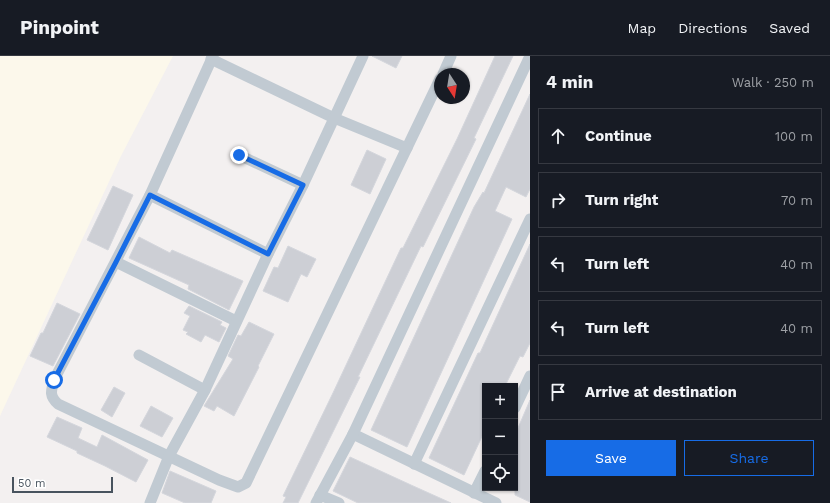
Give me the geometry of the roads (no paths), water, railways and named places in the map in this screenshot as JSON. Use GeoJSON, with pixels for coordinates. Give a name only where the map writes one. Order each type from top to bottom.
{"type":"FeatureCollection","features":[{"type":"Feature","properties":{"kind":"street"},"geometry":{"type":"LineString","coordinates":[[150,503],[169,456],[205,390],[236,321],[303,185],[363,56]]}},
{"type":"Feature","properties":{"kind":"street"},"geometry":{"type":"LineString","coordinates":[[446,68],[451,56]]}},
{"type":"Feature","properties":{"kind":"street"},"geometry":{"type":"LineString","coordinates":[[339,503],[318,499],[353,434],[527,70],[530,56]]}},
{"type":"Feature","properties":{"kind":"street"},"geometry":{"type":"LineString","coordinates":[[407,148],[334,118],[212,57],[150,195],[54,380],[51,391],[53,399],[58,404],[230,484],[238,487],[246,483],[407,148],[434,92]]}},
{"type":"Feature","properties":{"kind":"street"},"geometry":{"type":"LineString","coordinates":[[239,155],[303,185]]}},
{"type":"Feature","properties":{"kind":"street"},"geometry":{"type":"LineString","coordinates":[[150,195],[268,254]]}},
{"type":"Feature","properties":{"kind":"street"},"geometry":{"type":"LineString","coordinates":[[414,464],[530,219]]}},
{"type":"Feature","properties":{"kind":"street"},"geometry":{"type":"LineString","coordinates":[[116,262],[236,321]]}},
{"type":"Feature","properties":{"kind":"street"},"geometry":{"type":"LineString","coordinates":[[139,355],[205,390]]}},
{"type":"Feature","properties":{"kind":"street"},"geometry":{"type":"LineString","coordinates":[[518,402],[530,376]]}},
{"type":"Feature","properties":{"kind":"street"},"geometry":{"type":"LineString","coordinates":[[353,434],[496,503]]}},
{"type":"Feature","properties":{"kind":"street"},"geometry":{"type":"LineString","coordinates":[[474,493],[482,477]]}}]}
